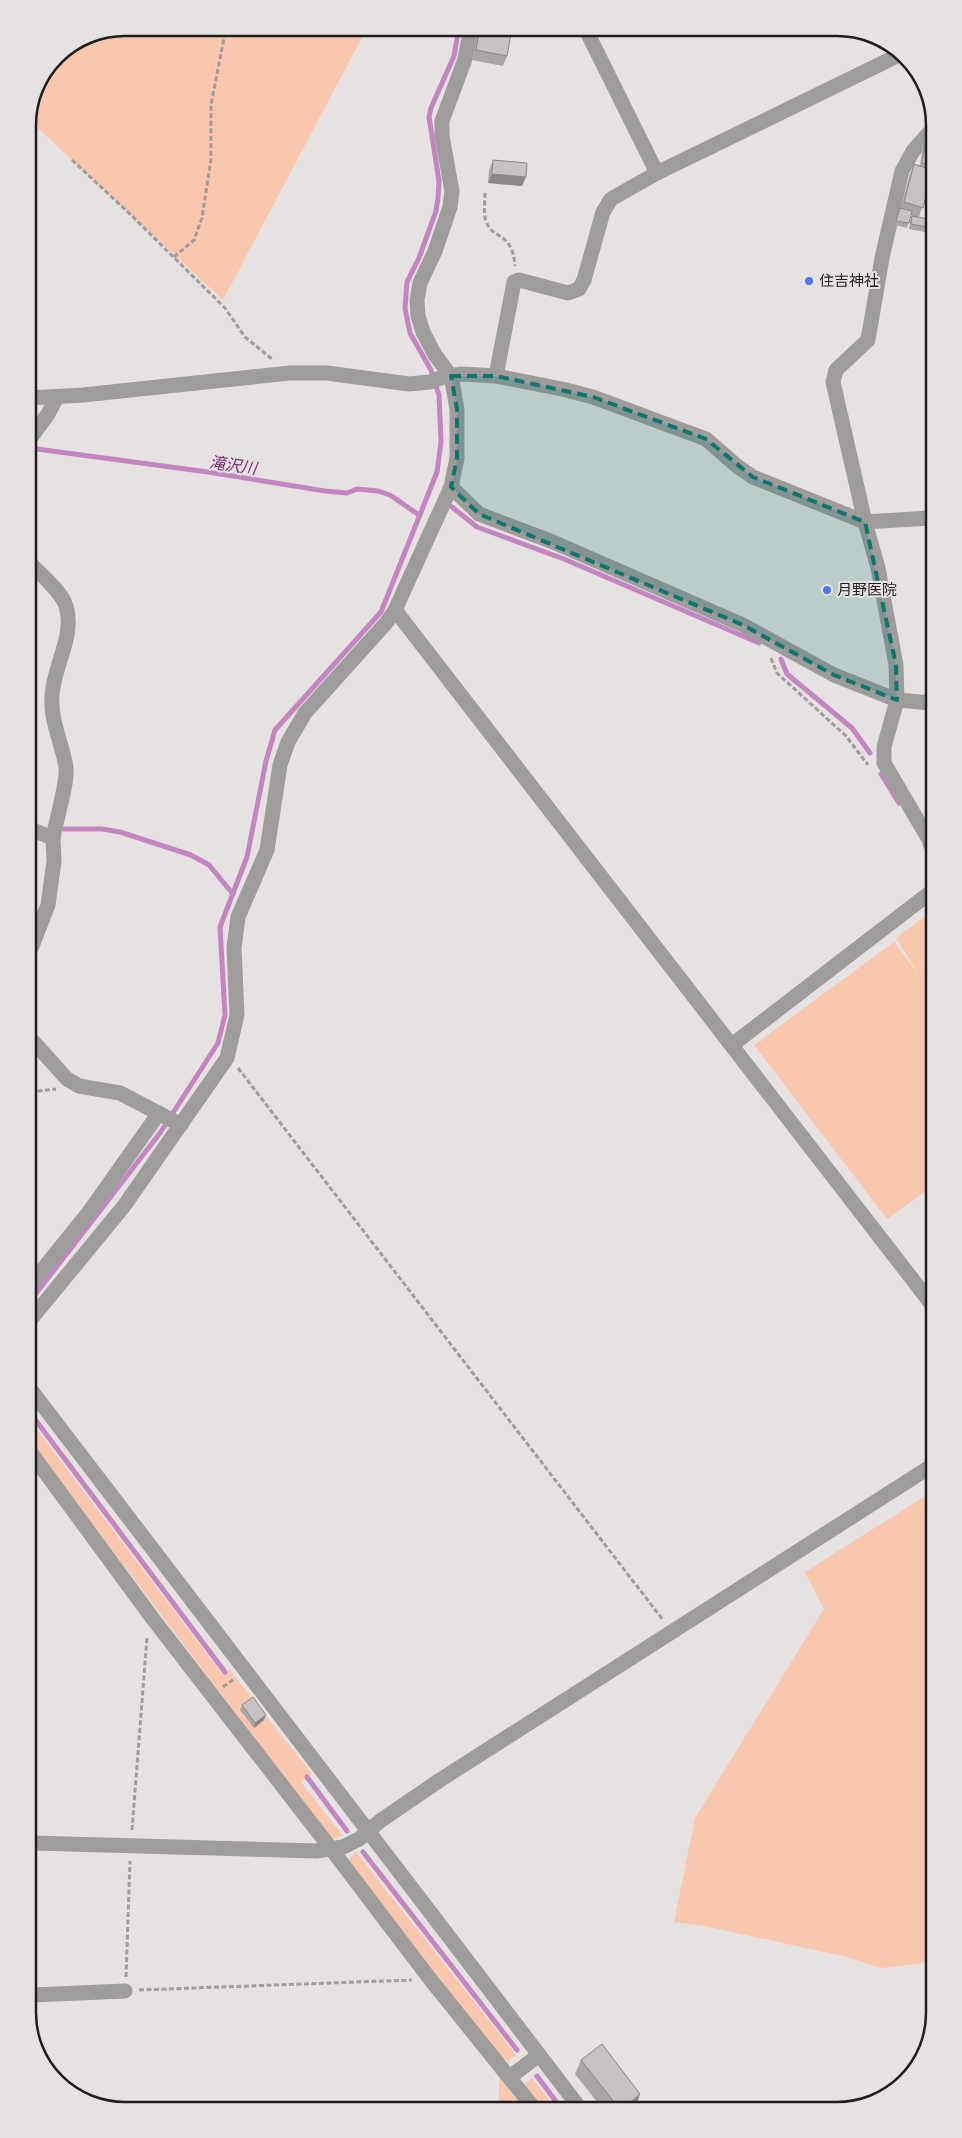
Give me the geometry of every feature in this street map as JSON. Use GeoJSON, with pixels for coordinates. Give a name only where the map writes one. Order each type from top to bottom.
{"type":"FeatureCollection","features":[{"type":"Feature","properties":{"kind":"street"},"geometry":{"type":"LineString","coordinates":[[36,1313],[124,1206],[227,1058],[237,1015],[235,929],[238,917],[266,850],[280,765],[288,742],[305,713],[386,623],[395,610],[451,487],[457,458],[457,409],[441,378],[435,355],[423,332],[418,316],[417,300],[420,283],[435,252],[450,207],[452,191],[442,136],[442,120],[465,58],[469,36]]}},
{"type":"Feature","properties":{"kind":"street"},"geometry":{"type":"LineString","coordinates":[[589,36],[657,173]]}},
{"type":"Feature","properties":{"kind":"street"},"geometry":{"type":"LineString","coordinates":[[496,376],[514,282],[519,280],[568,293],[579,290],[584,280],[606,204],[611,199],[657,173],[894,57]]}},
{"type":"Feature","properties":{"kind":"street"},"geometry":{"type":"LineString","coordinates":[[926,136],[913,151],[902,171],[882,258],[868,340],[836,370],[833,382],[865,522],[878,568],[896,665],[897,700],[884,747],[884,763],[926,834]]}},
{"type":"Feature","properties":{"kind":"street"},"geometry":{"type":"LineString","coordinates":[[36,398],[290,373],[336,374],[409,384],[462,374],[496,376],[593,397],[706,439],[737,466],[753,477],[865,522],[926,518]]}},
{"type":"Feature","properties":{"kind":"street"},"geometry":{"type":"LineString","coordinates":[[36,430],[48,414],[57,397]]}},
{"type":"Feature","properties":{"kind":"street"},"geometry":{"type":"LineString","coordinates":[[451,487],[479,514],[553,542],[743,624],[834,675],[897,700],[926,703]]}},
{"type":"Feature","properties":{"kind":"street"},"geometry":{"type":"LineString","coordinates":[[36,569],[66,603],[69,619],[52,694],[52,718],[66,766],[66,777],[53,838],[54,861],[48,905],[36,936]]}},
{"type":"Feature","properties":{"kind":"street"},"geometry":{"type":"LineString","coordinates":[[395,610],[926,1298]]}},
{"type":"Feature","properties":{"kind":"street"},"geometry":{"type":"LineString","coordinates":[[36,831],[53,838]]}},
{"type":"Feature","properties":{"kind":"street"},"geometry":{"type":"LineString","coordinates":[[732,1046],[926,896]]}},
{"type":"Feature","properties":{"kind":"street"},"geometry":{"type":"LineString","coordinates":[[36,1045],[67,1079],[79,1086],[120,1093],[181,1125]]}},
{"type":"Feature","properties":{"kind":"street"},"geometry":{"type":"LineString","coordinates":[[36,1278],[89,1212],[159,1114]]}},
{"type":"Feature","properties":{"kind":"street"},"geometry":{"type":"LineString","coordinates":[[36,1397],[575,2102]]}},
{"type":"Feature","properties":{"kind":"street"},"geometry":{"type":"LineString","coordinates":[[36,1460],[153,1619],[430,1979],[529,2102]]}},
{"type":"Feature","properties":{"kind":"street"},"geometry":{"type":"LineString","coordinates":[[36,1843],[332,1850],[343,1847],[368,1832],[380,1821],[440,1780],[926,1470]]}},
{"type":"Feature","properties":{"kind":"street"},"geometry":{"type":"LineString","coordinates":[[36,1995],[126,1991]]}},
{"type":"Feature","properties":{"kind":"street"},"geometry":{"type":"LineString","coordinates":[[510,2077],[539,2056]]}},
{"type":"Feature","properties":{"kind":"path"},"geometry":{"type":"LineString","coordinates":[[174,257],[194,240],[202,218],[211,159],[211,105],[224,36]]}},
{"type":"Feature","properties":{"kind":"path"},"geometry":{"type":"LineString","coordinates":[[72,160],[225,308],[244,337],[290,373]]}},
{"type":"Feature","properties":{"kind":"path"},"geometry":{"type":"LineString","coordinates":[[485,193],[485,219],[488,225],[509,241],[514,255],[514,282]]}},
{"type":"Feature","properties":{"kind":"path"},"geometry":{"type":"LineString","coordinates":[[774,642],[769,653],[777,673],[846,736],[864,762],[868,765],[884,763]]}},
{"type":"Feature","properties":{"kind":"path"},"geometry":{"type":"LineString","coordinates":[[227,1058],[234,1063],[672,1633]]}},
{"type":"Feature","properties":{"kind":"path"},"geometry":{"type":"LineString","coordinates":[[153,1619],[148,1632],[131,1846],[126,1991],[430,1979]]}},
{"type":"Feature","properties":{"kind":"highlighted area"},"geometry":{"type":"Polygon","coordinates":[[[451,376],[496,376],[593,397],[706,439],[753,477],[865,522],[896,665],[897,700],[834,675],[743,625],[479,514],[451,487],[457,458],[457,409],[451,376]]]}},
{"type":"Feature","properties":{"kind":"shaded area"},"geometry":{"type":"Polygon","coordinates":[[[119,36],[363,36],[223,300],[36,126],[38,108],[48,81],[62,62],[76,51],[102,39],[119,36]]]}},
{"type":"Feature","properties":{"kind":"shaded area"},"geometry":{"type":"Polygon","coordinates":[[[926,916],[926,1191],[887,1219],[754,1045],[894,942],[919,975],[896,938],[926,916]]]}},
{"type":"Feature","properties":{"kind":"shaded area"},"geometry":{"type":"Polygon","coordinates":[[[36,1429],[222,1674],[229,1669],[312,1774],[301,1782],[343,1836],[331,1839],[36,1450],[36,1429]]]}},
{"type":"Feature","properties":{"kind":"shaded area"},"geometry":{"type":"Polygon","coordinates":[[[926,1495],[926,1963],[881,1968],[847,1957],[704,1926],[674,1922],[695,1818],[824,1609],[805,1572],[926,1495]]]}},
{"type":"Feature","properties":{"kind":"shaded area"},"geometry":{"type":"Polygon","coordinates":[[[356,1852],[516,2055],[508,2061],[503,2060],[349,1864],[350,1857],[356,1852]]]}},
{"type":"Feature","properties":{"kind":"shaded area"},"geometry":{"type":"Polygon","coordinates":[[[499,2077],[518,2102],[499,2102],[499,2077]]]}},
{"type":"Feature","properties":{"kind":"shaded area"},"geometry":{"type":"Polygon","coordinates":[[[532,2078],[551,2102],[536,2102],[526,2089],[525,2084],[532,2078]]]}},
{"type":"Feature","properties":{"kind":"building"},"geometry":{"type":"Polygon","coordinates":[[[479,36],[511,36],[507,56],[476,50],[479,36]]]}},
{"type":"Feature","properties":{"kind":"building"},"geometry":{"type":"Polygon","coordinates":[[[926,140],[926,164],[922,163],[926,140]]]}},
{"type":"Feature","properties":{"kind":"building"},"geometry":{"type":"Polygon","coordinates":[[[493,160],[527,163],[526,177],[492,174],[493,160]]]}},
{"type":"Feature","properties":{"kind":"building"},"geometry":{"type":"Polygon","coordinates":[[[914,164],[926,168],[926,196],[923,208],[904,202],[914,164]]]}},
{"type":"Feature","properties":{"kind":"building"},"geometry":{"type":"Polygon","coordinates":[[[900,208],[912,211],[909,223],[896,221],[900,208]]]}},
{"type":"Feature","properties":{"kind":"building"},"geometry":{"type":"Polygon","coordinates":[[[912,216],[926,218],[926,227],[911,224],[912,216]]]}},
{"type":"Feature","properties":{"kind":"building"},"geometry":{"type":"Polygon","coordinates":[[[253,1697],[266,1715],[255,1723],[242,1705],[253,1697]]]}},
{"type":"Feature","properties":{"kind":"building"},"geometry":{"type":"Polygon","coordinates":[[[602,2044],[640,2094],[631,2102],[614,2102],[581,2060],[602,2044]]]}},
{"type":"Feature","properties":{"kind":"waterway"},"geometry":{"type":"LineString","coordinates":[[36,1294],[160,1133],[218,1043],[225,1015],[220,927],[247,857],[266,761],[275,730],[381,612],[437,472],[441,442],[439,395],[431,370],[410,333],[405,308],[407,282],[419,258],[436,211],[438,198],[439,181],[429,117],[431,108],[454,56],[458,36]]}},
{"type":"Feature","properties":{"kind":"waterway","name":"滝沢川"},"geometry":{"type":"LineString","coordinates":[[37,449],[208,472],[325,491],[347,493],[357,489],[378,491],[390,495],[419,515]]}},
{"type":"Feature","properties":{"kind":"waterway"},"geometry":{"type":"LineString","coordinates":[[452,507],[477,527],[564,559],[759,643]]}},
{"type":"Feature","properties":{"kind":"waterway"},"geometry":{"type":"LineString","coordinates":[[781,659],[787,674],[852,728],[870,753]]}},
{"type":"Feature","properties":{"kind":"waterway"},"geometry":{"type":"LineString","coordinates":[[881,774],[899,803]]}},
{"type":"Feature","properties":{"kind":"waterway"},"geometry":{"type":"LineString","coordinates":[[64,829],[102,829],[120,832],[191,855],[209,865],[233,894]]}},
{"type":"Feature","properties":{"kind":"waterway"},"geometry":{"type":"LineString","coordinates":[[36,1421],[225,1672]]}},
{"type":"Feature","properties":{"kind":"waterway"},"geometry":{"type":"LineString","coordinates":[[307,1777],[347,1831]]}},
{"type":"Feature","properties":{"kind":"waterway"},"geometry":{"type":"LineString","coordinates":[[363,1852],[517,2050]]}},
{"type":"Feature","properties":{"kind":"waterway"},"geometry":{"type":"LineString","coordinates":[[537,2076],[556,2102]]}},
{"type":"Feature","properties":{"kind":"place","name":"住吉神社"},"geometry":{"type":"Point","coordinates":[809,281]}},
{"type":"Feature","properties":{"kind":"place","name":"月野医院"},"geometry":{"type":"Point","coordinates":[827,590]}}]}
